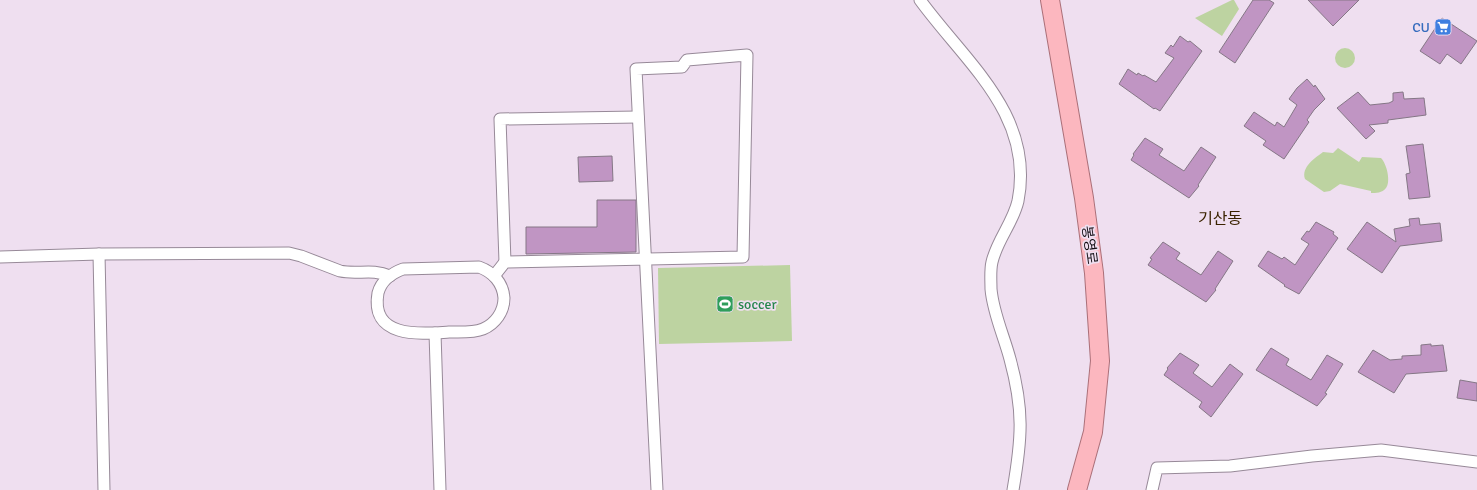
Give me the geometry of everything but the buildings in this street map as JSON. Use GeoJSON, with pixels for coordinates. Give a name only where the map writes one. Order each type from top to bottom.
{"type":"FeatureCollection","features":[{"type":"Feature","properties":{"kind":"highway","name":"봉영로"},"geometry":{"type":"LineString","coordinates":[[1050,0],[1094,273],[1099,354],[1093,432],[1077,490]]}},
{"type":"Feature","properties":{"kind":"street"},"geometry":{"type":"LineString","coordinates":[[920,0],[1000,102],[1011,126],[1018,149],[1020,189],[1016,212],[991,263],[991,290],[1020,401],[1020,448],[1013,490]]}},
{"type":"Feature","properties":{"kind":"street"},"geometry":{"type":"LineString","coordinates":[[505,262],[647,258],[743,257],[747,55],[687,60],[682,67],[636,69],[647,258],[657,490]]}},
{"type":"Feature","properties":{"kind":"street"},"geometry":{"type":"LineString","coordinates":[[494,276],[505,262],[500,119],[638,117]]}},
{"type":"Feature","properties":{"kind":"street"},"geometry":{"type":"LineString","coordinates":[[99,254],[104,490]]}},
{"type":"Feature","properties":{"kind":"street"},"geometry":{"type":"LineString","coordinates":[[0,257],[99,254],[289,254],[301,256],[347,273],[371,270],[390,276]]}},
{"type":"Feature","properties":{"kind":"street"},"geometry":{"type":"LineString","coordinates":[[479,267],[494,276],[503,291],[504,301],[500,314],[494,323],[482,330],[407,333],[398,331],[384,321],[378,307],[378,292],[382,284],[390,276],[403,269],[479,267]]}},
{"type":"Feature","properties":{"kind":"street"},"geometry":{"type":"LineString","coordinates":[[435,333],[440,490]]}},
{"type":"Feature","properties":{"kind":"street"},"geometry":{"type":"LineString","coordinates":[[1152,490],[1157,468],[1230,466],[1312,456],[1381,450],[1477,462]]}},
{"type":"Feature","properties":{"kind":"green space"},"geometry":{"type":"Polygon","coordinates":[[[1234,0],[1239,9],[1222,36],[1195,18],[1234,0]]]}},
{"type":"Feature","properties":{"kind":"green space"},"geometry":{"type":"Polygon","coordinates":[[[1341,48],[1349,48],[1355,54],[1355,62],[1349,68],[1341,68],[1335,62],[1335,54],[1341,48]]]}},
{"type":"Feature","properties":{"kind":"green space"},"geometry":{"type":"Polygon","coordinates":[[[1338,148],[1359,162],[1362,157],[1381,158],[1388,173],[1386,188],[1381,192],[1371,193],[1371,191],[1340,184],[1330,191],[1324,192],[1305,179],[1305,171],[1313,160],[1323,152],[1333,153],[1338,148]]]}},
{"type":"Feature","properties":{"kind":"green space","name":"soccer"},"geometry":{"type":"Polygon","coordinates":[[[790,265],[792,341],[659,344],[658,268],[790,265]]]}},
{"type":"Feature","properties":{"kind":"place","name":"CU"},"geometry":{"type":"Point","coordinates":[1443,27]}},
{"type":"Feature","properties":{"kind":"place","name":"soccer"},"geometry":{"type":"Point","coordinates":[725,304]}},
{"type":"Feature","properties":{"kind":"district","name":"기산동"},"geometry":{"type":"Point","coordinates":[1220,218]}}]}
